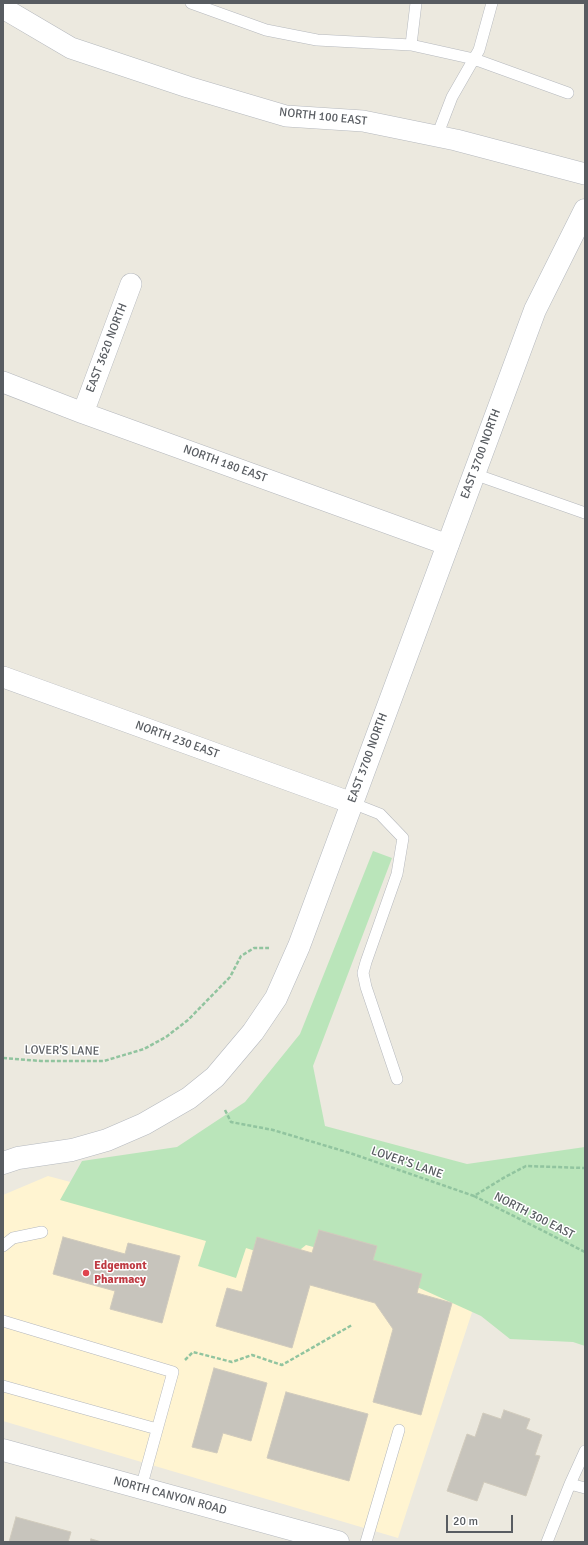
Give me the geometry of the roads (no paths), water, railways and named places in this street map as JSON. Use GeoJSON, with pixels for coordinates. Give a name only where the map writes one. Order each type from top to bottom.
{"type":"FeatureCollection","features":[{"type":"Feature","properties":{"kind":"main road","name":"EAST 3700 NORTH"},"geometry":{"type":"LineString","coordinates":[[3,1163],[18,1158],[72,1150],[107,1140],[144,1124],[188,1098],[215,1077],[253,1032],[276,998],[299,946],[535,310],[585,210]]}},
{"type":"Feature","properties":{"kind":"main road","name":"NORTH CANYON ROAD"},"geometry":{"type":"LineString","coordinates":[[3,1450],[338,1542]]}},
{"type":"Feature","properties":{"kind":"street","name":"NORTH 100 EAST"},"geometry":{"type":"LineString","coordinates":[[3,8],[71,48],[188,87],[286,116],[363,121],[437,136],[585,174]]}},
{"type":"Feature","properties":{"kind":"street","name":"EAST 3620 NORTH"},"geometry":{"type":"LineString","coordinates":[[83,412],[131,284]]}},
{"type":"Feature","properties":{"kind":"street","name":"NORTH 180 EAST"},"geometry":{"type":"LineString","coordinates":[[3,382],[448,545]]}},
{"type":"Feature","properties":{"kind":"street","name":"NORTH 230 EAST"},"geometry":{"type":"LineString","coordinates":[[3,677],[352,803]]}},
{"type":"Feature","properties":{"kind":"lane"},"geometry":{"type":"LineString","coordinates":[[193,3],[266,30],[317,40],[410,45],[474,59],[568,93]]}},
{"type":"Feature","properties":{"kind":"lane"},"geometry":{"type":"LineString","coordinates":[[410,45],[416,3]]}},
{"type":"Feature","properties":{"kind":"lane"},"geometry":{"type":"LineString","coordinates":[[437,136],[452,97],[479,50],[492,3]]}},
{"type":"Feature","properties":{"kind":"lane"},"geometry":{"type":"LineString","coordinates":[[474,474],[585,513]]}},
{"type":"Feature","properties":{"kind":"lane"},"geometry":{"type":"LineString","coordinates":[[352,803],[380,814],[403,838],[397,874],[366,962],[364,973],[366,987],[397,1080]]}},
{"type":"Feature","properties":{"kind":"lane"},"geometry":{"type":"LineString","coordinates":[[3,1246],[13,1238],[42,1232]]}},
{"type":"Feature","properties":{"kind":"lane"},"geometry":{"type":"LineString","coordinates":[[3,1321],[173,1372],[141,1488]]}},
{"type":"Feature","properties":{"kind":"lane"},"geometry":{"type":"LineString","coordinates":[[3,1386],[157,1429]]}},
{"type":"Feature","properties":{"kind":"lane"},"geometry":{"type":"LineString","coordinates":[[366,1542],[399,1430]]}},
{"type":"Feature","properties":{"kind":"lane"},"geometry":{"type":"LineString","coordinates":[[547,1542],[585,1451]]}},
{"type":"Feature","properties":{"kind":"lane"},"geometry":{"type":"LineString","coordinates":[[570,1484],[585,1488]]}},
{"type":"Feature","properties":{"kind":"place","name":"Edgemont Pharmacy"},"geometry":{"type":"Point","coordinates":[86,1273]}}]}
